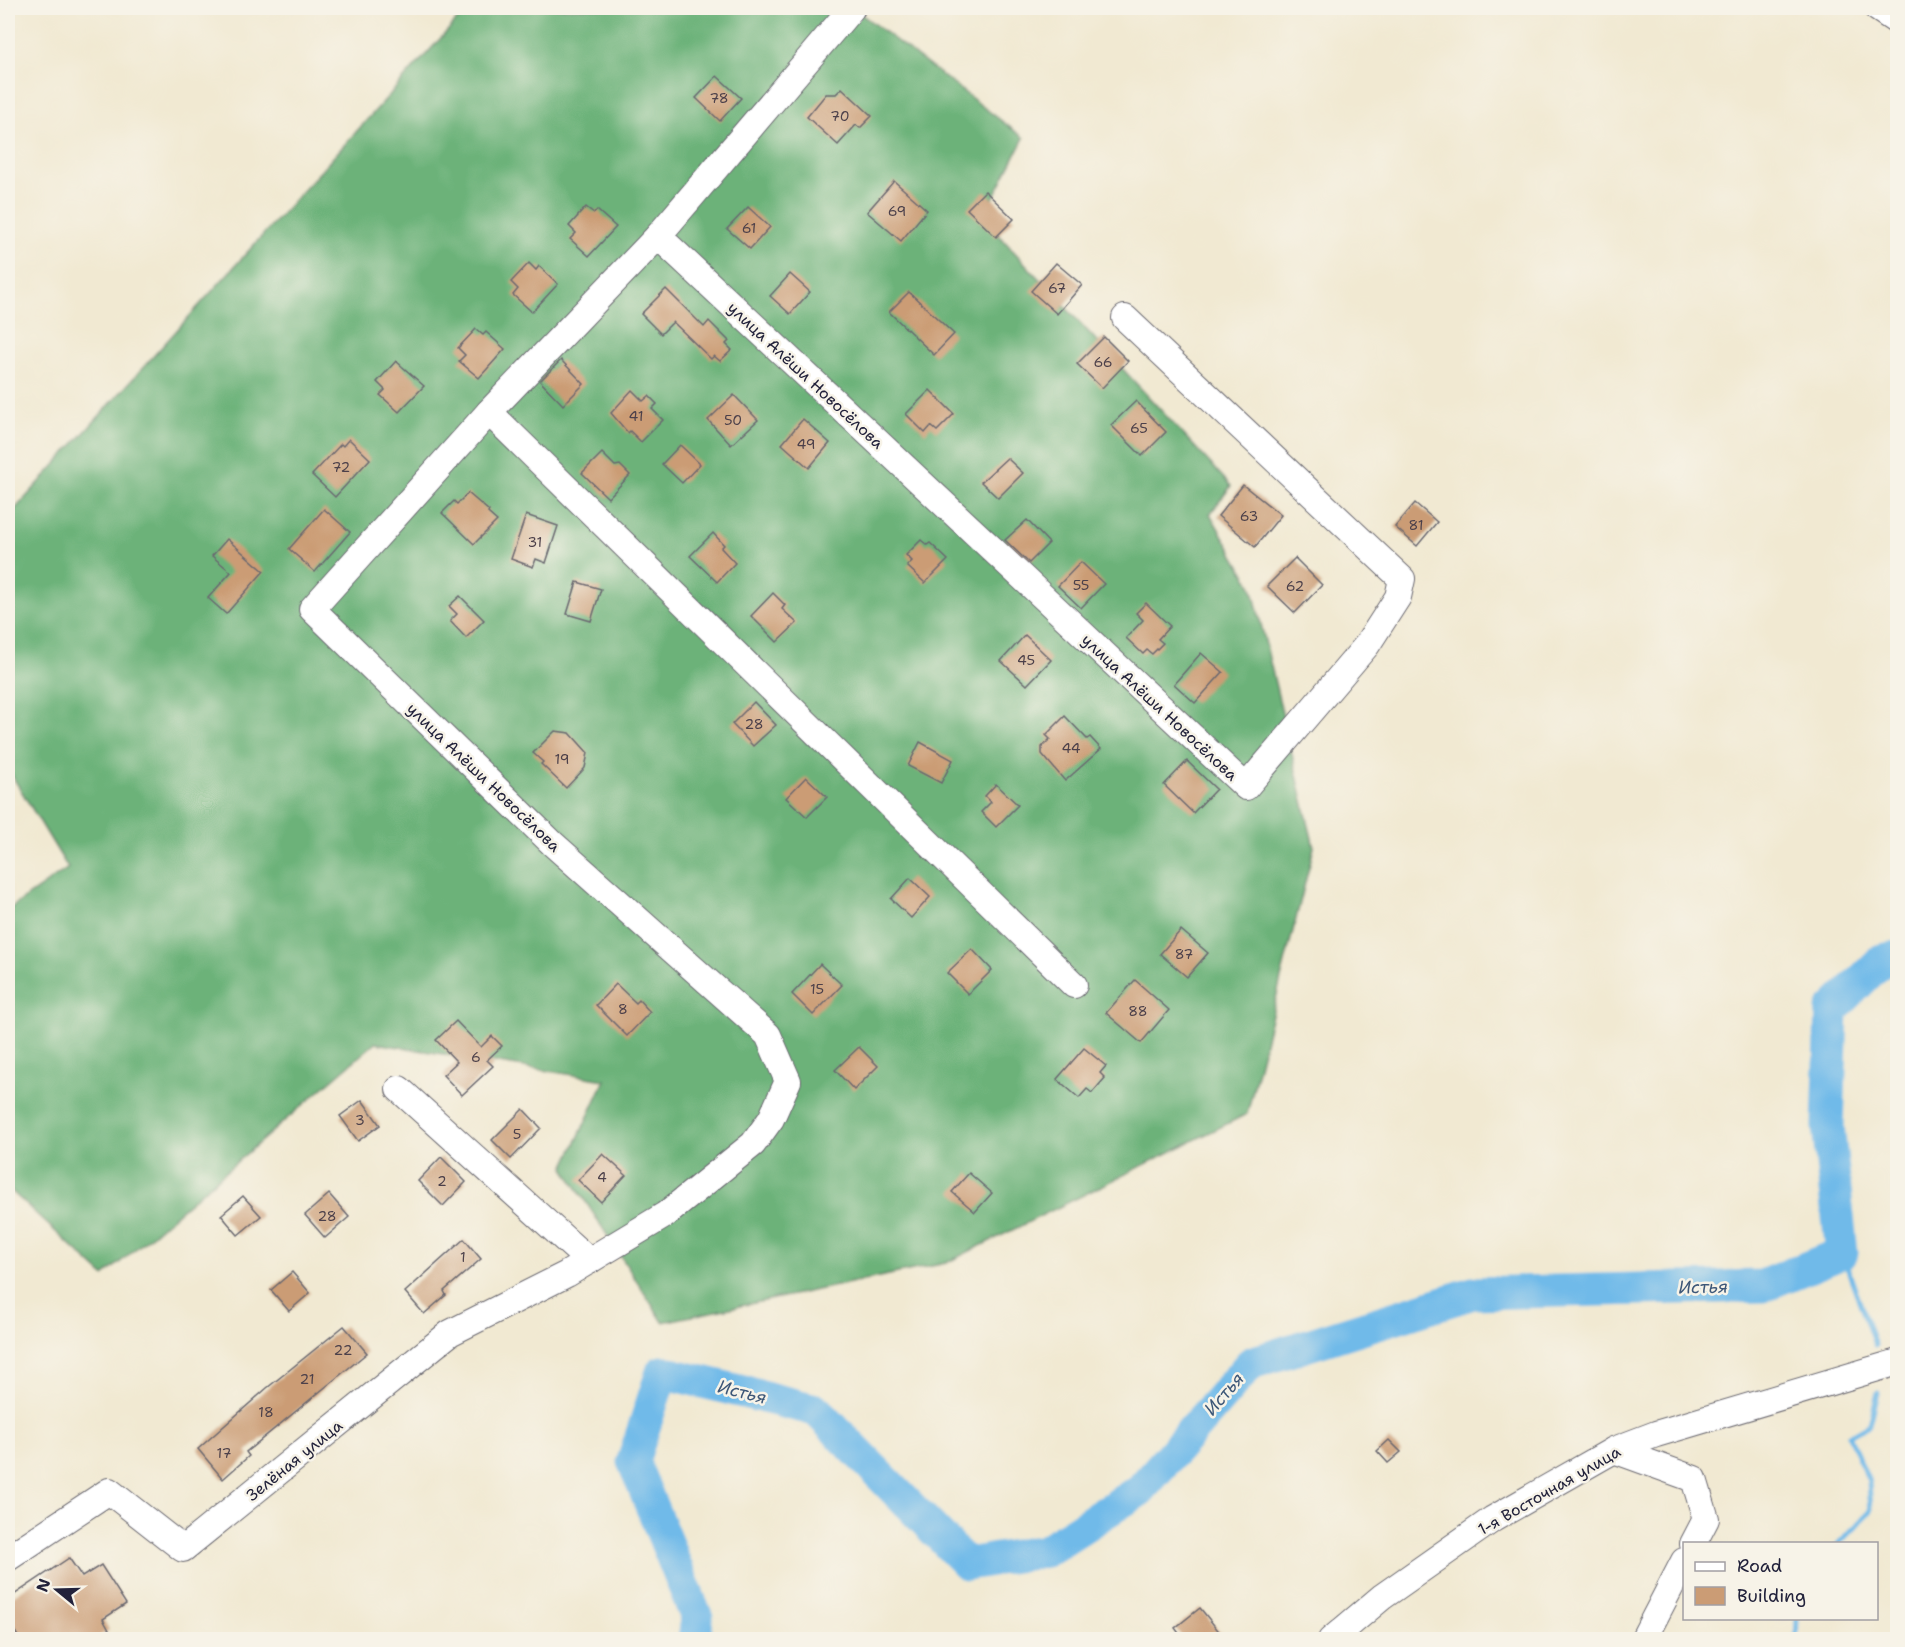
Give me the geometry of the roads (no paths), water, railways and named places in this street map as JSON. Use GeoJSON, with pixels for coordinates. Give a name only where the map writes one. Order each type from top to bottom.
{"type":"FeatureCollection","features":[{"type":"Feature","properties":{"kind":"street","name":"улица Алёши Новосёлова"},"geometry":{"type":"LineString","coordinates":[[589,1261],[665,1215],[753,1144],[771,1119],[788,1081],[768,1035],[553,844],[312,609],[489,412],[658,236],[852,8]]}},
{"type":"Feature","properties":{"kind":"street"},"geometry":{"type":"LineString","coordinates":[[1877,8],[1898,22]]}},
{"type":"Feature","properties":{"kind":"street","name":"улица Алёши Новосёлова"},"geometry":{"type":"LineString","coordinates":[[658,236],[1246,788],[1367,645],[1398,597],[1402,579],[1125,318]]}},
{"type":"Feature","properties":{"kind":"street"},"geometry":{"type":"LineString","coordinates":[[489,412],[1074,985]]}},
{"type":"Feature","properties":{"kind":"street"},"geometry":{"type":"LineString","coordinates":[[399,1089],[589,1261]]}},
{"type":"Feature","properties":{"kind":"street","name":"Зелёная улица"},"geometry":{"type":"LineString","coordinates":[[8,1558],[109,1491],[183,1550],[450,1333],[589,1261]]}},
{"type":"Feature","properties":{"kind":"street","name":"1-я Восточная улица"},"geometry":{"type":"LineString","coordinates":[[1331,1640],[1382,1597],[1493,1519],[1614,1450],[1656,1434],[1898,1362]]}},
{"type":"Feature","properties":{"kind":"street"},"geometry":{"type":"LineString","coordinates":[[1614,1450],[1694,1479],[1706,1519],[1694,1542]]}},
{"type":"Feature","properties":{"kind":"street"},"geometry":{"type":"LineString","coordinates":[[1643,1640],[1683,1563]]}},
{"type":"Feature","properties":{"kind":"waterway","name":"Истья"},"geometry":{"type":"LineString","coordinates":[[694,1640],[697,1618],[633,1461],[662,1372],[816,1410],[967,1564],[1045,1551],[1140,1490],[1251,1363],[1473,1293],[1762,1286],[1842,1253],[1828,1126],[1832,1010],[1882,960],[1898,957]]}},
{"type":"Feature","properties":{"kind":"waterway"},"geometry":{"type":"LineString","coordinates":[[1842,1253],[1875,1345]]}},
{"type":"Feature","properties":{"kind":"waterway"},"geometry":{"type":"LineString","coordinates":[[1840,1542],[1871,1511],[1869,1482],[1849,1436],[1870,1424],[1878,1393]]}},
{"type":"Feature","properties":{"kind":"waterway"},"geometry":{"type":"LineString","coordinates":[[1796,1640],[1797,1620]]}}]}
